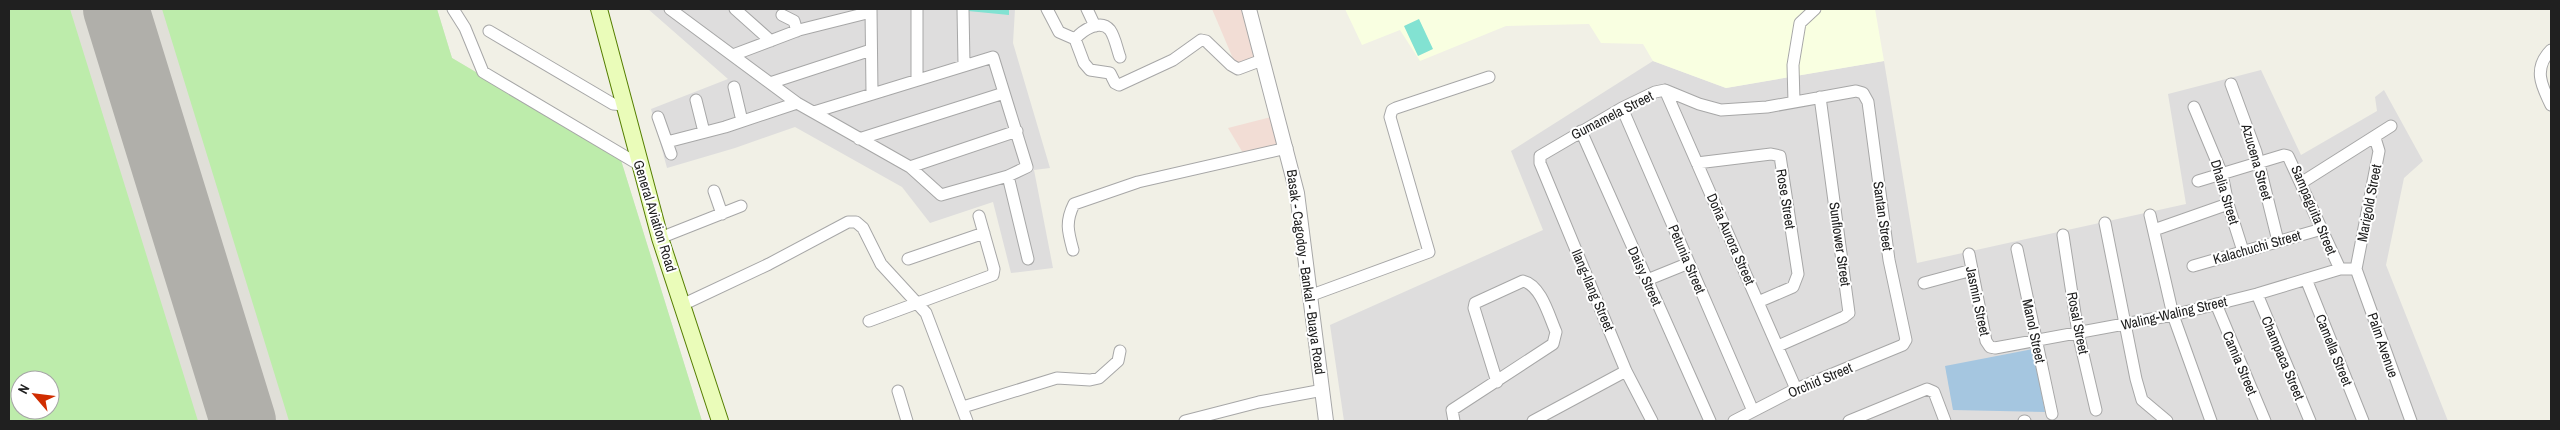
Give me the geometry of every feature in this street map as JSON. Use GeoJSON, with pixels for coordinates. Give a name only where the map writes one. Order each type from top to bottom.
{"type":"FeatureCollection","features":[{"type":"Feature","properties":{"kind":"main road","name":"General Aviation Road"},"geometry":{"type":"LineString","coordinates":[[598,9],[638,164],[660,238],[720,421]]}},
{"type":"Feature","properties":{"kind":"street"},"geometry":{"type":"LineString","coordinates":[[453,9],[465,28],[483,72],[638,164]]}},
{"type":"Feature","properties":{"kind":"street"},"geometry":{"type":"LineString","coordinates":[[670,9],[797,102],[859,139],[910,167],[941,195],[1008,176],[1027,167],[993,57],[872,92],[814,112]]}},
{"type":"Feature","properties":{"kind":"street"},"geometry":{"type":"LineString","coordinates":[[735,9],[771,40]]}},
{"type":"Feature","properties":{"kind":"street"},"geometry":{"type":"LineString","coordinates":[[917,9],[917,80]]}},
{"type":"Feature","properties":{"kind":"street"},"geometry":{"type":"LineString","coordinates":[[963,9],[964,64]]}},
{"type":"Feature","properties":{"kind":"street"},"geometry":{"type":"LineString","coordinates":[[1047,9],[1059,32],[1075,39],[1084,63],[1090,70],[1110,73],[1115,83],[1119,85],[1172,60],[1201,40],[1206,41],[1231,66],[1238,69],[1262,60]]}},
{"type":"Feature","properties":{"kind":"street"},"geometry":{"type":"LineString","coordinates":[[1087,9],[1094,26]]}},
{"type":"Feature","properties":{"kind":"street","name":"Basak - Cagodoy - Bankal - Buaya Road"},"geometry":{"type":"LineString","coordinates":[[1249,9],[1287,148],[1297,193],[1312,295],[1326,421]]}},
{"type":"Feature","properties":{"kind":"street"},"geometry":{"type":"LineString","coordinates":[[1794,102],[1792,65],[1800,23],[1815,9]]}},
{"type":"Feature","properties":{"kind":"street"},"geometry":{"type":"LineString","coordinates":[[733,56],[797,31],[871,10],[872,92]]}},
{"type":"Feature","properties":{"kind":"street"},"geometry":{"type":"LineString","coordinates":[[782,15],[794,21],[797,31]]}},
{"type":"Feature","properties":{"kind":"street"},"geometry":{"type":"LineString","coordinates":[[1075,39],[1084,30],[1094,26],[1102,26],[1110,31],[1120,57]]}},
{"type":"Feature","properties":{"kind":"street"},"geometry":{"type":"LineString","coordinates":[[489,31],[614,104],[624,104]]}},
{"type":"Feature","properties":{"kind":"street"},"geometry":{"type":"LineString","coordinates":[[770,83],[871,50]]}},
{"type":"Feature","properties":{"kind":"street"},"geometry":{"type":"LineString","coordinates":[[2551,50],[2544,57],[2539,67],[2542,86],[2551,105]]}},
{"type":"Feature","properties":{"kind":"street"},"geometry":{"type":"LineString","coordinates":[[1312,295],[1429,252],[1390,117],[1392,110],[1489,77]]}},
{"type":"Feature","properties":{"kind":"street","name":"Azucena Street"},"geometry":{"type":"LineString","coordinates":[[2231,84],[2259,162],[2278,241]]}},
{"type":"Feature","properties":{"kind":"street"},"geometry":{"type":"LineString","coordinates":[[734,87],[742,121]]}},
{"type":"Feature","properties":{"kind":"street","name":"Gumamela Street"},"geometry":{"type":"LineString","coordinates":[[1540,156],[1622,108],[1655,92],[1665,90],[1698,104],[1722,110],[1767,107],[1856,91],[1863,92]]}},
{"type":"Feature","properties":{"kind":"street","name":"Doña Aurora Street"},"geometry":{"type":"LineString","coordinates":[[1665,90],[1796,389]]}},
{"type":"Feature","properties":{"kind":"street","name":"Santan Street"},"geometry":{"type":"LineString","coordinates":[[1863,92],[1868,102],[1889,260],[1906,340]]}},
{"type":"Feature","properties":{"kind":"street"},"geometry":{"type":"LineString","coordinates":[[859,139],[1004,94]]}},
{"type":"Feature","properties":{"kind":"street","name":"Sunflower Street"},"geometry":{"type":"LineString","coordinates":[[1778,346],[1844,317],[1849,313],[1820,97]]}},
{"type":"Feature","properties":{"kind":"street"},"geometry":{"type":"LineString","coordinates":[[696,100],[704,132]]}},
{"type":"Feature","properties":{"kind":"street"},"geometry":{"type":"LineString","coordinates":[[667,142],[742,121],[797,102]]}},
{"type":"Feature","properties":{"kind":"street","name":"Dhalia Street"},"geometry":{"type":"LineString","coordinates":[[2194,107],[2222,174],[2228,204],[2243,251]]}},
{"type":"Feature","properties":{"kind":"street","name":"Petunia Street"},"geometry":{"type":"LineString","coordinates":[[1622,108],[1752,412]]}},
{"type":"Feature","properties":{"kind":"street"},"geometry":{"type":"LineString","coordinates":[[658,117],[671,154]]}},
{"type":"Feature","properties":{"kind":"street"},"geometry":{"type":"LineString","coordinates":[[2301,183],[2375,138],[2391,126]]}},
{"type":"Feature","properties":{"kind":"street"},"geometry":{"type":"LineString","coordinates":[[910,167],[1017,131]]}},
{"type":"Feature","properties":{"kind":"street","name":"Daisy Street"},"geometry":{"type":"LineString","coordinates":[[1581,131],[1710,421]]}},
{"type":"Feature","properties":{"kind":"street","name":"Marigold Street"},"geometry":{"type":"LineString","coordinates":[[2356,269],[2379,151],[2375,138]]}},
{"type":"Feature","properties":{"kind":"street"},"geometry":{"type":"LineString","coordinates":[[1073,250],[1066,226],[1068,216],[1074,204],[1138,182],[1287,148]]}},
{"type":"Feature","properties":{"kind":"street","name":"Rose Street"},"geometry":{"type":"LineString","coordinates":[[1697,163],[1771,154],[1780,156],[1798,274],[1793,287],[1758,302]]}},
{"type":"Feature","properties":{"kind":"street","name":"Ilang-Ilang Street"},"geometry":{"type":"LineString","coordinates":[[1540,156],[1540,162],[1648,420]]}},
{"type":"Feature","properties":{"kind":"street","name":"Sampaguita Street"},"geometry":{"type":"LineString","coordinates":[[2198,181],[2259,162],[2288,156],[2340,269]]}},
{"type":"Feature","properties":{"kind":"street"},"geometry":{"type":"LineString","coordinates":[[1008,176],[1028,259]]}},
{"type":"Feature","properties":{"kind":"street"},"geometry":{"type":"LineString","coordinates":[[714,191],[722,214]]}},
{"type":"Feature","properties":{"kind":"street"},"geometry":{"type":"LineString","coordinates":[[2154,230],[2228,204]]}},
{"type":"Feature","properties":{"kind":"street"},"geometry":{"type":"LineString","coordinates":[[660,238],[741,206]]}},
{"type":"Feature","properties":{"kind":"street"},"geometry":{"type":"LineString","coordinates":[[2150,214],[2173,315],[2211,421]]}},
{"type":"Feature","properties":{"kind":"street"},"geometry":{"type":"LineString","coordinates":[[868,321],[919,304],[993,275],[994,269],[980,216]]}},
{"type":"Feature","properties":{"kind":"street"},"geometry":{"type":"LineString","coordinates":[[682,305],[769,264],[848,222],[856,222],[863,228],[876,259],[919,304],[926,314],[967,421]]}},
{"type":"Feature","properties":{"kind":"street"},"geometry":{"type":"LineString","coordinates":[[2105,223],[2136,379],[2142,400],[2167,421]]}},
{"type":"Feature","properties":{"kind":"street","name":"Kalachuchi Street"},"geometry":{"type":"LineString","coordinates":[[2193,266],[2322,229]]}},
{"type":"Feature","properties":{"kind":"street"},"geometry":{"type":"LineString","coordinates":[[908,259],[984,233]]}},
{"type":"Feature","properties":{"kind":"street","name":"Rosal Street"},"geometry":{"type":"LineString","coordinates":[[2062,235],[2078,333],[2096,410]]}},
{"type":"Feature","properties":{"kind":"street","name":"Manol Street"},"geometry":{"type":"LineString","coordinates":[[2017,249],[2052,414]]}},
{"type":"Feature","properties":{"kind":"street","name":"Jasmin Street"},"geometry":{"type":"LineString","coordinates":[[1969,254],[1986,341],[1990,347]]}},
{"type":"Feature","properties":{"kind":"street"},"geometry":{"type":"LineString","coordinates":[[1647,280],[1689,263]]}},
{"type":"Feature","properties":{"kind":"street","name":"Waling-Waling Street"},"geometry":{"type":"LineString","coordinates":[[1990,347],[1995,348],[2173,315],[2257,294],[2340,269],[2356,269]]}},
{"type":"Feature","properties":{"kind":"street","name":"Palm Avenue"},"geometry":{"type":"LineString","coordinates":[[2356,269],[2409,421]]}},
{"type":"Feature","properties":{"kind":"street"},"geometry":{"type":"LineString","coordinates":[[1924,283],[1972,270]]}},
{"type":"Feature","properties":{"kind":"street","name":"Camella Street"},"geometry":{"type":"LineString","coordinates":[[2306,279],[2363,421]]}},
{"type":"Feature","properties":{"kind":"street"},"geometry":{"type":"LineString","coordinates":[[1453,416],[1497,382],[1553,344],[1556,339],[1556,332],[1535,287],[1523,280],[1475,303],[1474,308],[1497,382]]}},
{"type":"Feature","properties":{"kind":"street","name":"Champaca Street"},"geometry":{"type":"LineString","coordinates":[[2257,294],[2310,421]]}},
{"type":"Feature","properties":{"kind":"street","name":"Camia Street"},"geometry":{"type":"LineString","coordinates":[[2216,304],[2265,421]]}},
{"type":"Feature","properties":{"kind":"street","name":"Orchid Street"},"geometry":{"type":"LineString","coordinates":[[1734,421],[1796,389],[1903,345],[1906,340]]}},
{"type":"Feature","properties":{"kind":"street"},"geometry":{"type":"LineString","coordinates":[[963,408],[1057,378],[1080,380],[1099,378],[1118,360],[1120,351]]}},
{"type":"Feature","properties":{"kind":"street"},"geometry":{"type":"LineString","coordinates":[[1533,421],[1626,371]]}},
{"type":"Feature","properties":{"kind":"street"},"geometry":{"type":"LineString","coordinates":[[1849,421],[1927,389],[1934,392],[1945,421]]}},
{"type":"Feature","properties":{"kind":"street"},"geometry":{"type":"LineString","coordinates":[[1185,421],[1259,402],[1323,390]]}},
{"type":"Feature","properties":{"kind":"street"},"geometry":{"type":"LineString","coordinates":[[898,391],[907,421]]}},
{"type":"Feature","properties":{"kind":"shaded area"},"geometry":{"type":"Polygon","coordinates":[[[9,9],[437,9],[452,58],[620,157],[702,421],[9,421],[9,9]]]}},
{"type":"Feature","properties":{"kind":"shaded area"},"geometry":{"type":"Polygon","coordinates":[[[648,9],[1015,9],[1013,43],[1050,168],[1034,170],[1053,268],[1011,273],[993,202],[930,223],[902,187],[795,127],[735,148],[667,168],[651,109],[728,79],[648,9]]]}},
{"type":"Feature","properties":{"kind":"shaded area"},"geometry":{"type":"Polygon","coordinates":[[[967,9],[1009,9],[1009,15],[968,11],[967,9]]]}},
{"type":"Feature","properties":{"kind":"shaded area"},"geometry":{"type":"Polygon","coordinates":[[[1212,9],[1241,9],[1256,59],[1237,68],[1212,9]]]}},
{"type":"Feature","properties":{"kind":"shaded area"},"geometry":{"type":"Polygon","coordinates":[[[1345,9],[1875,9],[1884,61],[1726,88],[1653,61],[1643,44],[1601,43],[1589,24],[1506,26],[1420,61],[1400,30],[1362,45],[1345,9]]]}},
{"type":"Feature","properties":{"kind":"shaded area"},"geometry":{"type":"Polygon","coordinates":[[[1419,19],[1433,49],[1418,56],[1404,26],[1419,19]]]}},
{"type":"Feature","properties":{"kind":"shaded area"},"geometry":{"type":"Polygon","coordinates":[[[1653,61],[1726,88],[1884,61],[1917,263],[2186,204],[2168,94],[2261,70],[2301,155],[2377,111],[2375,97],[2384,90],[2423,161],[2404,178],[2386,265],[2448,421],[1344,421],[1330,325],[1543,230],[1511,151],[1653,61]]]}},
{"type":"Feature","properties":{"kind":"shaded area"},"geometry":{"type":"Polygon","coordinates":[[[1271,117],[1278,144],[1243,153],[1228,128],[1271,117]]]}},
{"type":"Feature","properties":{"kind":"shaded area"},"geometry":{"type":"Polygon","coordinates":[[[2033,349],[2045,412],[1953,410],[1945,366],[2033,349]]]}},
{"type":"Feature","properties":{"kind":"green space"},"geometry":{"type":"Polygon","coordinates":[[[9,9],[70,9],[198,421],[9,421],[9,9]]]}},
{"type":"Feature","properties":{"kind":"green space"},"geometry":{"type":"Polygon","coordinates":[[[162,9],[437,9],[452,58],[620,157],[702,421],[289,421],[162,9]]]}},
{"type":"Feature","properties":{"kind":"runway"},"geometry":{"type":"LineString","coordinates":[[116,9],[243,421]]}}]}
